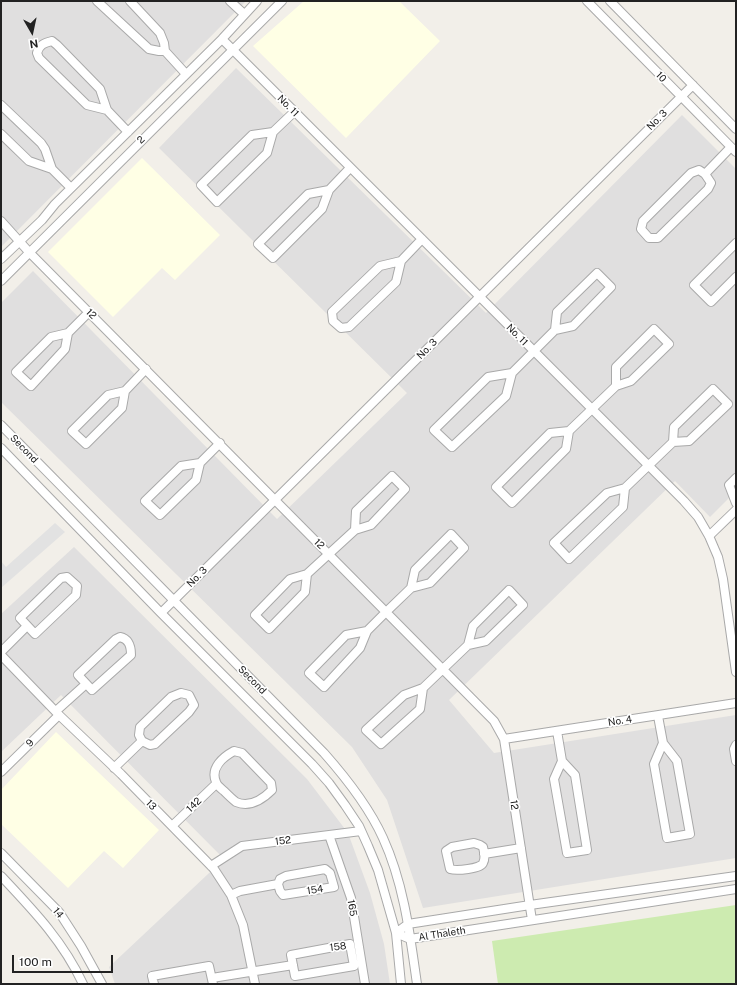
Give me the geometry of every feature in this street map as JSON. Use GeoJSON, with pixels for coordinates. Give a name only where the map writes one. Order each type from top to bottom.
{"type":"FeatureCollection","features":[{"type":"Feature","properties":{"kind":"street"},"geometry":{"type":"LineString","coordinates":[[97,1],[149,49],[164,51]]}},
{"type":"Feature","properties":{"kind":"street"},"geometry":{"type":"LineString","coordinates":[[130,1],[160,33],[164,43],[164,51],[186,74]]}},
{"type":"Feature","properties":{"kind":"street"},"geometry":{"type":"LineString","coordinates":[[230,1],[244,14]]}},
{"type":"Feature","properties":{"kind":"street","name":"2"},"geometry":{"type":"LineString","coordinates":[[1,259],[42,220],[55,204],[222,39],[257,1]]}},
{"type":"Feature","properties":{"kind":"street","name":"2"},"geometry":{"type":"LineString","coordinates":[[1,280],[282,1]]}},
{"type":"Feature","properties":{"kind":"street","name":"10"},"geometry":{"type":"LineString","coordinates":[[587,1],[734,150]]}},
{"type":"Feature","properties":{"kind":"street","name":"10"},"geometry":{"type":"LineString","coordinates":[[610,1],[736,129]]}},
{"type":"Feature","properties":{"kind":"street","name":"No. 11"},"geometry":{"type":"LineString","coordinates":[[222,39],[684,501],[698,517],[709,536],[718,557],[723,579],[736,672]]}},
{"type":"Feature","properties":{"kind":"street"},"geometry":{"type":"LineString","coordinates":[[107,110],[87,105],[39,58],[37,53],[38,47],[44,43],[52,41],[100,90],[107,110],[128,132]]}},
{"type":"Feature","properties":{"kind":"street","name":"No. 3"},"geometry":{"type":"LineString","coordinates":[[161,612],[693,85]]}},
{"type":"Feature","properties":{"kind":"street"},"geometry":{"type":"LineString","coordinates":[[1,104],[45,149],[52,170]]}},
{"type":"Feature","properties":{"kind":"street"},"geometry":{"type":"LineString","coordinates":[[273,132],[252,135],[201,185],[217,202],[267,153],[273,132],[294,112]]}},
{"type":"Feature","properties":{"kind":"street"},"geometry":{"type":"LineString","coordinates":[[1,134],[29,161],[52,170],[71,188]]}},
{"type":"Feature","properties":{"kind":"street"},"geometry":{"type":"LineString","coordinates":[[705,174],[734,150]]}},
{"type":"Feature","properties":{"kind":"street"},"geometry":{"type":"LineString","coordinates":[[329,190],[308,194],[258,244],[273,258],[322,209],[329,190],[350,168]]}},
{"type":"Feature","properties":{"kind":"street"},"geometry":{"type":"LineString","coordinates":[[699,170],[705,174],[711,183],[708,189],[658,238],[649,238],[641,229],[642,221],[691,173],[699,170]]}},
{"type":"Feature","properties":{"kind":"street","name":"12"},"geometry":{"type":"LineString","coordinates":[[1,221],[20,240],[29,252],[494,721],[504,739],[532,920]]}},
{"type":"Feature","properties":{"kind":"street"},"geometry":{"type":"LineString","coordinates":[[401,261],[380,266],[332,312],[333,321],[341,328],[349,327],[396,282],[401,261],[422,240]]}},
{"type":"Feature","properties":{"kind":"street"},"geometry":{"type":"LineString","coordinates":[[736,243],[694,284],[710,302],[736,277]]}},
{"type":"Feature","properties":{"kind":"street"},"geometry":{"type":"LineString","coordinates":[[512,373],[488,377],[434,430],[452,447],[506,396],[512,373],[556,330],[573,326],[611,287],[597,273],[556,312],[556,330]]}},
{"type":"Feature","properties":{"kind":"street"},"geometry":{"type":"LineString","coordinates":[[68,333],[51,336],[16,372],[31,386],[65,349],[68,333],[89,312]]}},
{"type":"Feature","properties":{"kind":"street"},"geometry":{"type":"LineString","coordinates":[[569,431],[550,433],[496,487],[512,503],[566,449],[569,431],[616,386],[631,381],[669,344],[654,329],[616,367],[616,386]]}},
{"type":"Feature","properties":{"kind":"street"},"geometry":{"type":"LineString","coordinates":[[125,391],[122,408],[86,444],[72,431],[108,395],[125,391],[146,369]]}},
{"type":"Feature","properties":{"kind":"street"},"geometry":{"type":"LineString","coordinates":[[625,488],[623,507],[569,559],[554,543],[607,493],[625,488],[673,442],[689,441],[728,404],[713,389],[674,426],[673,442]]}},
{"type":"Feature","properties":{"kind":"street","name":"Second"},"geometry":{"type":"LineString","coordinates":[[1,425],[324,753],[358,795],[383,838],[394,864],[408,924],[417,984]]}},
{"type":"Feature","properties":{"kind":"street"},"geometry":{"type":"LineString","coordinates":[[200,463],[181,466],[145,501],[160,515],[196,480],[200,463],[220,443]]}},
{"type":"Feature","properties":{"kind":"street","name":"Second"},"geometry":{"type":"LineString","coordinates":[[1,448],[312,764],[333,789],[361,831],[378,870],[396,933],[401,984]]}},
{"type":"Feature","properties":{"kind":"street"},"geometry":{"type":"LineString","coordinates":[[307,574],[305,592],[268,628],[255,615],[290,579],[307,574],[355,530],[371,525],[405,489],[392,476],[356,511],[355,530]]}},
{"type":"Feature","properties":{"kind":"street"},"geometry":{"type":"LineString","coordinates":[[736,478],[729,485],[736,503]]}},
{"type":"Feature","properties":{"kind":"street"},"geometry":{"type":"LineString","coordinates":[[709,536],[736,510]]}},
{"type":"Feature","properties":{"kind":"street"},"geometry":{"type":"LineString","coordinates":[[367,631],[346,635],[309,673],[324,687],[360,648],[367,631],[386,612],[411,588],[430,583],[464,548],[451,534],[415,570],[411,588]]}},
{"type":"Feature","properties":{"kind":"street"},"geometry":{"type":"LineString","coordinates":[[67,577],[77,586],[76,595],[35,634],[28,626],[20,618],[61,578],[67,577]]}},
{"type":"Feature","properties":{"kind":"street"},"geometry":{"type":"LineString","coordinates":[[423,688],[420,709],[381,744],[366,730],[404,695],[423,688],[468,645],[486,641],[523,606],[508,590],[473,626],[468,645]]}},
{"type":"Feature","properties":{"kind":"street"},"geometry":{"type":"LineString","coordinates":[[1,653],[28,626]]}},
{"type":"Feature","properties":{"kind":"street"},"geometry":{"type":"LineString","coordinates":[[120,637],[125,638],[129,642],[131,655],[92,690],[86,684],[78,675],[116,639],[120,637]]}},
{"type":"Feature","properties":{"kind":"street","name":"13"},"geometry":{"type":"LineString","coordinates":[[1,653],[57,713],[211,866],[231,895],[243,925],[255,984]]}},
{"type":"Feature","properties":{"kind":"street","name":"9"},"geometry":{"type":"LineString","coordinates":[[1,772],[86,684]]}},
{"type":"Feature","properties":{"kind":"street"},"geometry":{"type":"LineString","coordinates":[[181,693],[189,695],[194,705],[189,712],[155,744],[150,745],[142,741],[138,735],[140,727],[171,697],[181,693]]}},
{"type":"Feature","properties":{"kind":"street","name":"No. 4"},"geometry":{"type":"LineString","coordinates":[[504,739],[736,704]]}},
{"type":"Feature","properties":{"kind":"street"},"geometry":{"type":"LineString","coordinates":[[658,716],[663,743],[676,761],[690,834],[667,838],[654,764],[663,743]]}},
{"type":"Feature","properties":{"kind":"street"},"geometry":{"type":"LineString","coordinates":[[557,731],[562,762],[554,779],[567,853],[587,850],[575,775],[562,762]]}},
{"type":"Feature","properties":{"kind":"street"},"geometry":{"type":"LineString","coordinates":[[114,768],[142,741]]}},
{"type":"Feature","properties":{"kind":"street"},"geometry":{"type":"LineString","coordinates":[[736,745],[734,749],[736,761]]}},
{"type":"Feature","properties":{"kind":"street"},"geometry":{"type":"LineString","coordinates":[[234,751],[242,754],[271,783],[272,790],[264,798],[256,802],[242,804],[235,801],[216,784],[216,767],[225,755],[234,751]]}},
{"type":"Feature","properties":{"kind":"street","name":"142"},"geometry":{"type":"LineString","coordinates":[[172,826],[216,784]]}},
{"type":"Feature","properties":{"kind":"street","name":"152"},"geometry":{"type":"LineString","coordinates":[[211,866],[242,846],[361,831]]}},
{"type":"Feature","properties":{"kind":"street","name":"165"},"geometry":{"type":"LineString","coordinates":[[329,835],[351,898],[365,984]]}},
{"type":"Feature","properties":{"kind":"street"},"geometry":{"type":"LineString","coordinates":[[474,843],[482,845],[484,854],[484,861],[480,866],[454,870],[449,867],[446,853],[449,848],[474,843]]}},
{"type":"Feature","properties":{"kind":"street"},"geometry":{"type":"LineString","coordinates":[[484,854],[521,848]]}},
{"type":"Feature","properties":{"kind":"street","name":"14"},"geometry":{"type":"LineString","coordinates":[[1,853],[59,912],[81,946],[102,984]]}},
{"type":"Feature","properties":{"kind":"street","name":"154"},"geometry":{"type":"LineString","coordinates":[[325,869],[330,873],[334,887],[283,895],[278,884],[280,879],[286,876],[325,869]]}},
{"type":"Feature","properties":{"kind":"street","name":"14"},"geometry":{"type":"LineString","coordinates":[[1,876],[44,921],[63,947],[83,984]]}},
{"type":"Feature","properties":{"kind":"street","name":"Al Thaleth"},"geometry":{"type":"LineString","coordinates":[[736,876],[408,924],[396,933],[410,939],[727,890],[736,890]]}},
{"type":"Feature","properties":{"kind":"street","name":"154"},"geometry":{"type":"LineString","coordinates":[[231,895],[240,890],[278,884]]}},
{"type":"Feature","properties":{"kind":"street","name":"158"},"geometry":{"type":"LineString","coordinates":[[350,944],[354,966],[295,976],[293,965],[291,955],[350,944]]}},
{"type":"Feature","properties":{"kind":"street"},"geometry":{"type":"LineString","coordinates":[[154,984],[152,976],[209,966],[212,981],[252,971],[293,965]]}},
{"type":"Feature","properties":{"kind":"shaded area"},"geometry":{"type":"Polygon","coordinates":[[[1,1],[246,1],[1,247],[1,1]]]}},
{"type":"Feature","properties":{"kind":"shaded area"},"geometry":{"type":"Polygon","coordinates":[[[304,1],[399,1],[440,41],[346,138],[253,46],[304,1]]]}},
{"type":"Feature","properties":{"kind":"shaded area"},"geometry":{"type":"Polygon","coordinates":[[[236,68],[486,313],[682,115],[736,169],[736,491],[710,517],[675,481],[449,700],[494,753],[736,715],[736,858],[423,908],[387,800],[352,747],[1,402],[1,303],[33,271],[277,519],[407,393],[159,148],[236,68]]]}},
{"type":"Feature","properties":{"kind":"shaded area"},"geometry":{"type":"Polygon","coordinates":[[[142,158],[220,235],[175,280],[162,268],[113,317],[48,252],[142,158]]]}},
{"type":"Feature","properties":{"kind":"shaded area"},"geometry":{"type":"Polygon","coordinates":[[[55,523],[65,532],[1,588],[1,561],[6,567],[55,523]]]}},
{"type":"Feature","properties":{"kind":"shaded area"},"geometry":{"type":"Polygon","coordinates":[[[74,547],[307,779],[348,833],[370,893],[384,944],[390,984],[115,984],[109,967],[224,859],[61,695],[1,752],[1,614],[74,547]]]}},
{"type":"Feature","properties":{"kind":"shaded area"},"geometry":{"type":"Polygon","coordinates":[[[56,732],[159,830],[123,868],[104,851],[68,888],[1,824],[1,790],[56,732]]]}},
{"type":"Feature","properties":{"kind":"green space"},"geometry":{"type":"Polygon","coordinates":[[[736,905],[736,984],[498,984],[492,941],[736,905]]]}}]}
